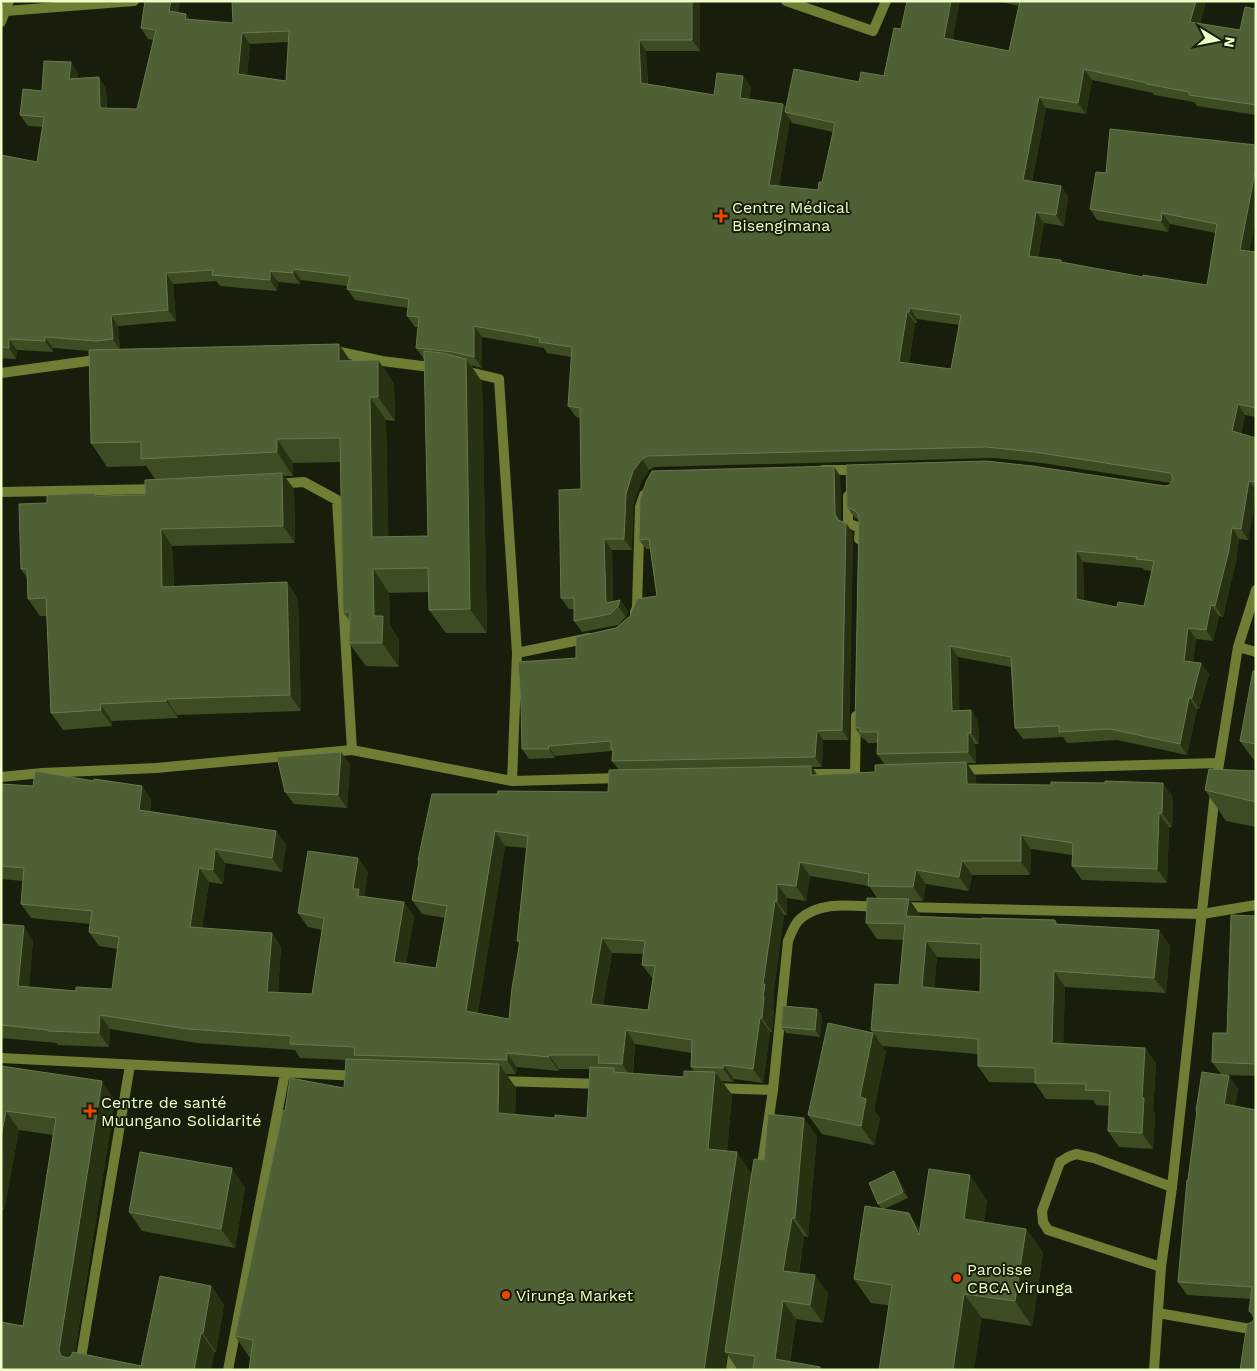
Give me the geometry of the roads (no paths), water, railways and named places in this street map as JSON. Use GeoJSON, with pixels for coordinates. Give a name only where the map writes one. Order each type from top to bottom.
{"type":"FeatureCollection","features":[{"type":"Feature","properties":{"kind":"street"},"geometry":{"type":"LineString","coordinates":[[1,22],[8,6],[134,1]]}},
{"type":"Feature","properties":{"kind":"street"},"geometry":{"type":"LineString","coordinates":[[786,1],[873,30],[886,1]]}},
{"type":"Feature","properties":{"kind":"street"},"geometry":{"type":"LineString","coordinates":[[320,348],[382,361],[460,370],[500,379],[517,653],[512,781]]}},
{"type":"Feature","properties":{"kind":"street"},"geometry":{"type":"LineString","coordinates":[[1,372],[116,357]]}},
{"type":"Feature","properties":{"kind":"street"},"geometry":{"type":"LineString","coordinates":[[812,471],[847,479],[867,469]]}},
{"type":"Feature","properties":{"kind":"street"},"geometry":{"type":"LineString","coordinates":[[847,479],[848,523],[860,528],[859,548]]}},
{"type":"Feature","properties":{"kind":"street"},"geometry":{"type":"LineString","coordinates":[[265,484],[304,482],[337,500],[352,750]]}},
{"type":"Feature","properties":{"kind":"street"},"geometry":{"type":"LineString","coordinates":[[632,621],[637,608],[640,507],[646,486]]}},
{"type":"Feature","properties":{"kind":"street"},"geometry":{"type":"LineString","coordinates":[[1,492],[166,489]]}},
{"type":"Feature","properties":{"kind":"street"},"geometry":{"type":"LineString","coordinates":[[1154,1370],[1161,1267],[1172,1186],[1218,763],[1238,647],[1256,590]]}},
{"type":"Feature","properties":{"kind":"street"},"geometry":{"type":"LineString","coordinates":[[517,653],[602,635]]}},
{"type":"Feature","properties":{"kind":"street"},"geometry":{"type":"LineString","coordinates":[[1238,647],[1256,652]]}},
{"type":"Feature","properties":{"kind":"street"},"geometry":{"type":"LineString","coordinates":[[798,774],[860,773],[856,705]]}},
{"type":"Feature","properties":{"kind":"street"},"geometry":{"type":"LineString","coordinates":[[1,777],[42,773],[156,768],[352,750],[512,781],[634,777]]}},
{"type":"Feature","properties":{"kind":"street"},"geometry":{"type":"LineString","coordinates":[[953,771],[1218,763]]}},
{"type":"Feature","properties":{"kind":"street"},"geometry":{"type":"LineString","coordinates":[[760,1177],[773,1090],[788,940],[798,920],[814,910],[834,906],[1202,914],[1256,905]]}},
{"type":"Feature","properties":{"kind":"street"},"geometry":{"type":"LineString","coordinates":[[1,1058],[372,1076]]}},
{"type":"Feature","properties":{"kind":"street"},"geometry":{"type":"LineString","coordinates":[[79,1370],[130,1065]]}},
{"type":"Feature","properties":{"kind":"street"},"geometry":{"type":"LineString","coordinates":[[228,1370],[285,1073]]}},
{"type":"Feature","properties":{"kind":"street"},"geometry":{"type":"LineString","coordinates":[[487,1080],[615,1085]]}},
{"type":"Feature","properties":{"kind":"street"},"geometry":{"type":"LineString","coordinates":[[704,1088],[773,1090]]}},
{"type":"Feature","properties":{"kind":"street"},"geometry":{"type":"LineString","coordinates":[[1161,1267],[1048,1230],[1043,1222],[1042,1210],[1060,1162],[1076,1154],[1094,1158],[1172,1186]]}},
{"type":"Feature","properties":{"kind":"street"},"geometry":{"type":"LineString","coordinates":[[1158,1313],[1256,1330]]}},
{"type":"Feature","properties":{"kind":"street"},"geometry":{"type":"LineString","coordinates":[[731,1370],[735,1341]]}},
{"type":"Feature","properties":{"kind":"place","name":"Centre Médical Bisengimana"},"geometry":{"type":"Point","coordinates":[721,216]}},
{"type":"Feature","properties":{"kind":"place","name":"Centre de santé Muungano Solidarité"},"geometry":{"type":"Point","coordinates":[90,1111]}},
{"type":"Feature","properties":{"kind":"place","name":"Paroisse CBCA Virunga"},"geometry":{"type":"Point","coordinates":[957,1278]}},
{"type":"Feature","properties":{"kind":"place","name":"Virunga Market"},"geometry":{"type":"Point","coordinates":[506,1295]}}]}
